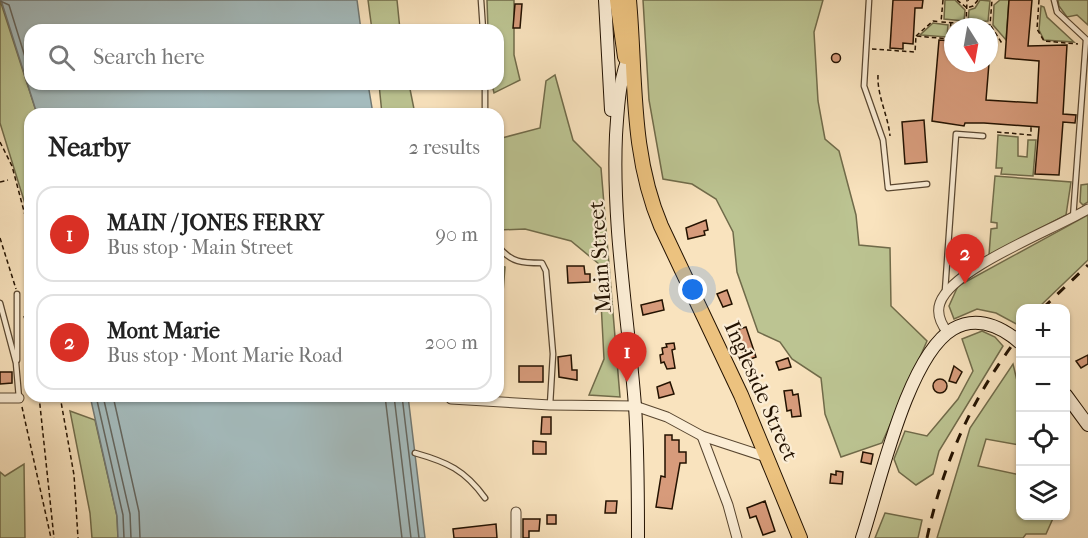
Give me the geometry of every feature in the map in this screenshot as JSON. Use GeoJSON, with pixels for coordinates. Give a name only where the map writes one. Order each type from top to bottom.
{"type":"FeatureCollection","features":[{"type":"Feature","properties":{"kind":"main road","name":"Main Street"},"geometry":{"type":"LineString","coordinates":[[605,0],[615,153],[618,255],[635,406],[638,538]]}},
{"type":"Feature","properties":{"kind":"main road"},"geometry":{"type":"LineString","coordinates":[[618,0],[626,24]]}},
{"type":"Feature","properties":{"kind":"main road"},"geometry":{"type":"LineString","coordinates":[[626,24],[629,0]]}},
{"type":"Feature","properties":{"kind":"main road","name":"Ingleside Street"},"geometry":{"type":"LineString","coordinates":[[626,24],[632,49],[633,92],[643,172],[655,213],[769,458],[800,538]]}},
{"type":"Feature","properties":{"kind":"main road","name":"Ingleside Street"},"geometry":{"type":"LineString","coordinates":[[626,24],[626,62],[633,92]]}},
{"type":"Feature","properties":{"kind":"main road","name":"Main Street"},"geometry":{"type":"LineString","coordinates":[[615,153],[618,98],[626,62],[632,49]]}},
{"type":"Feature","properties":{"kind":"main road"},"geometry":{"type":"LineString","coordinates":[[862,538],[906,401],[927,359],[948,333],[964,324],[978,322],[995,326],[1016,339]]}},
{"type":"Feature","properties":{"kind":"main road"},"geometry":{"type":"LineString","coordinates":[[1070,402],[1088,425]]}},
{"type":"Feature","properties":{"kind":"street"},"geometry":{"type":"LineString","coordinates":[[948,333],[939,315],[939,304],[954,282],[975,268],[1088,209]]}},
{"type":"Feature","properties":{"kind":"street"},"geometry":{"type":"LineString","coordinates":[[0,398],[19,398]]}},
{"type":"Feature","properties":{"kind":"street"},"geometry":{"type":"LineString","coordinates":[[500,402],[635,406],[667,417],[702,435],[769,458]]}},
{"type":"Feature","properties":{"kind":"street"},"geometry":{"type":"LineString","coordinates":[[702,435],[737,538]]}},
{"type":"Feature","properties":{"kind":"street"},"geometry":{"type":"LineString","coordinates":[[516,512],[516,538]]}},
{"type":"Feature","properties":{"kind":"lane"},"geometry":{"type":"LineString","coordinates":[[481,0],[483,24]]}},
{"type":"Feature","properties":{"kind":"lane"},"geometry":{"type":"LineString","coordinates":[[869,0],[864,86],[883,140],[888,188],[927,184]]}},
{"type":"Feature","properties":{"kind":"lane"},"geometry":{"type":"LineString","coordinates":[[1054,0],[1057,12],[1087,41],[1073,218]]}},
{"type":"Feature","properties":{"kind":"lane"},"geometry":{"type":"LineString","coordinates":[[485,90],[485,108]]}},
{"type":"Feature","properties":{"kind":"lane"},"geometry":{"type":"LineString","coordinates":[[945,294],[956,134],[983,136]]}},
{"type":"Feature","properties":{"kind":"lane"},"geometry":{"type":"LineString","coordinates":[[504,253],[510,260],[542,263],[546,271],[554,354],[550,405]]}},
{"type":"Feature","properties":{"kind":"lane"},"geometry":{"type":"LineString","coordinates":[[16,363],[19,353],[17,294]]}},
{"type":"Feature","properties":{"kind":"lane"},"geometry":{"type":"LineString","coordinates":[[0,303],[16,363],[19,398]]}},
{"type":"Feature","properties":{"kind":"lane"},"geometry":{"type":"LineString","coordinates":[[415,453],[436,459],[471,478],[485,498]]}},
{"type":"Feature","properties":{"kind":"path"},"geometry":{"type":"LineString","coordinates":[[866,48],[915,52],[916,36],[933,21],[941,22],[943,0]]}},
{"type":"Feature","properties":{"kind":"path"},"geometry":{"type":"LineString","coordinates":[[957,0],[967,8]]}},
{"type":"Feature","properties":{"kind":"path"},"geometry":{"type":"LineString","coordinates":[[966,18],[967,0]]}},
{"type":"Feature","properties":{"kind":"path"},"geometry":{"type":"LineString","coordinates":[[967,8],[973,6],[978,0]]}},
{"type":"Feature","properties":{"kind":"path"},"geometry":{"type":"LineString","coordinates":[[991,18],[992,0]]}},
{"type":"Feature","properties":{"kind":"path"},"geometry":{"type":"LineString","coordinates":[[1039,0],[1037,29],[1044,41],[1079,44]]}},
{"type":"Feature","properties":{"kind":"path"},"geometry":{"type":"LineString","coordinates":[[916,36],[944,39]]}},
{"type":"Feature","properties":{"kind":"path"},"geometry":{"type":"LineString","coordinates":[[998,38],[1003,45]]}},
{"type":"Feature","properties":{"kind":"path"},"geometry":{"type":"LineString","coordinates":[[878,75],[878,89],[887,115],[890,146]]}},
{"type":"Feature","properties":{"kind":"path"},"geometry":{"type":"LineString","coordinates":[[997,132],[1031,135],[1031,127]]}},
{"type":"Feature","properties":{"kind":"path"},"geometry":{"type":"LineString","coordinates":[[0,142],[12,166],[24,211]]}},
{"type":"Feature","properties":{"kind":"path"},"geometry":{"type":"LineString","coordinates":[[0,182],[8,180]]}},
{"type":"Feature","properties":{"kind":"path"},"geometry":{"type":"LineString","coordinates":[[19,398],[52,538]]}},
{"type":"Feature","properties":{"kind":"path"},"geometry":{"type":"LineString","coordinates":[[40,402],[52,538]]}},
{"type":"Feature","properties":{"kind":"path"},"geometry":{"type":"LineString","coordinates":[[61,402],[74,475],[78,538]]}},
{"type":"Feature","properties":{"kind":"green space"},"geometry":{"type":"Polygon","coordinates":[[[0,0],[24,74],[24,90],[29,90],[35,108],[24,108],[24,201],[0,123],[0,0]]]}},
{"type":"Feature","properties":{"kind":"green space"},"geometry":{"type":"Polygon","coordinates":[[[368,0],[397,0],[399,24],[371,24],[368,0]]]}},
{"type":"Feature","properties":{"kind":"green space"},"geometry":{"type":"Polygon","coordinates":[[[487,0],[514,0],[514,55],[520,80],[504,88],[504,24],[488,24],[487,0]]]}},
{"type":"Feature","properties":{"kind":"green space"},"geometry":{"type":"Polygon","coordinates":[[[643,0],[823,0],[814,32],[818,101],[825,139],[839,151],[856,215],[859,245],[890,248],[891,306],[927,341],[882,443],[841,457],[825,414],[821,378],[792,359],[780,342],[758,332],[737,272],[733,232],[716,199],[692,184],[663,179],[649,100],[643,0]]]}},
{"type":"Feature","properties":{"kind":"green space"},"geometry":{"type":"Polygon","coordinates":[[[945,0],[955,0],[965,10],[964,18],[944,18],[945,0]]]}},
{"type":"Feature","properties":{"kind":"green space"},"geometry":{"type":"Polygon","coordinates":[[[980,0],[990,1],[988,18],[968,18],[969,10],[975,8],[980,0]]]}},
{"type":"Feature","properties":{"kind":"green space"},"geometry":{"type":"Polygon","coordinates":[[[1000,0],[1009,0],[1006,40],[998,31],[998,18],[993,18],[994,5],[1000,0]]]}},
{"type":"Feature","properties":{"kind":"green space"},"geometry":{"type":"Polygon","coordinates":[[[1058,0],[1088,0],[1088,25],[1077,15],[1067,17],[1059,6],[1058,0]]]}},
{"type":"Feature","properties":{"kind":"green space"},"geometry":{"type":"Polygon","coordinates":[[[1041,6],[1044,7],[1047,17],[1074,42],[1044,40],[1039,30],[1041,6]]]}},
{"type":"Feature","properties":{"kind":"green space"},"geometry":{"type":"Polygon","coordinates":[[[933,23],[944,24],[944,37],[920,35],[933,23]]]}},
{"type":"Feature","properties":{"kind":"green space"},"geometry":{"type":"Polygon","coordinates":[[[555,75],[573,140],[601,168],[620,397],[589,395],[604,359],[599,264],[571,241],[525,229],[504,230],[504,137],[540,128],[546,81],[555,75]]]}},
{"type":"Feature","properties":{"kind":"green space"},"geometry":{"type":"Polygon","coordinates":[[[380,90],[410,90],[414,108],[381,108],[380,90]]]}},
{"type":"Feature","properties":{"kind":"green space"},"geometry":{"type":"Polygon","coordinates":[[[998,135],[1018,137],[1018,156],[1027,157],[1028,140],[1036,140],[1033,176],[1001,174],[1002,168],[996,168],[998,135]]]}},
{"type":"Feature","properties":{"kind":"green space"},"geometry":{"type":"Polygon","coordinates":[[[995,176],[1071,182],[1066,215],[989,255],[991,229],[997,228],[997,223],[991,222],[995,176]]]}},
{"type":"Feature","properties":{"kind":"green space"},"geometry":{"type":"Polygon","coordinates":[[[1088,184],[1088,202],[1083,205],[1080,202],[1081,185],[1088,184]]]}},
{"type":"Feature","properties":{"kind":"green space"},"geometry":{"type":"Polygon","coordinates":[[[1088,215],[1088,260],[1042,304],[1016,304],[1016,324],[996,313],[977,309],[954,319],[949,306],[958,286],[1088,215]]]}},
{"type":"Feature","properties":{"kind":"green space"},"geometry":{"type":"Polygon","coordinates":[[[982,331],[995,337],[1003,346],[939,451],[933,474],[916,485],[899,472],[894,459],[905,431],[927,436],[958,399],[973,371],[962,339],[982,331]]]}},
{"type":"Feature","properties":{"kind":"green space"},"geometry":{"type":"Polygon","coordinates":[[[1013,364],[1016,376],[1016,444],[986,439],[978,466],[1016,474],[1016,520],[1052,520],[1046,534],[1026,534],[1023,538],[937,538],[970,428],[1013,364]]]}},
{"type":"Feature","properties":{"kind":"green space"},"geometry":{"type":"Polygon","coordinates":[[[70,411],[95,420],[117,516],[118,538],[92,538],[90,513],[70,411]]]}},
{"type":"Feature","properties":{"kind":"green space"},"geometry":{"type":"Polygon","coordinates":[[[24,464],[25,538],[0,538],[0,472],[5,476],[24,464]]]}},
{"type":"Feature","properties":{"kind":"green space"},"geometry":{"type":"Polygon","coordinates":[[[885,513],[922,520],[918,538],[875,538],[885,513]]]}},
{"type":"Feature","properties":{"kind":"water"},"geometry":{"type":"Polygon","coordinates":[[[1,0],[357,0],[360,24],[24,24],[24,73],[1,0]]]}},
{"type":"Feature","properties":{"kind":"water"},"geometry":{"type":"Polygon","coordinates":[[[29,90],[369,90],[372,108],[35,108],[29,90]]]}},
{"type":"Feature","properties":{"kind":"water"},"geometry":{"type":"Polygon","coordinates":[[[91,402],[409,402],[425,538],[118,538],[117,516],[91,402]]]}},
{"type":"Feature","properties":{"kind":"building"},"geometry":{"type":"Polygon","coordinates":[[[893,0],[923,0],[922,8],[915,8],[913,44],[903,43],[903,49],[890,48],[893,0]]]}},
{"type":"Feature","properties":{"kind":"building"},"geometry":{"type":"Polygon","coordinates":[[[1009,0],[1032,0],[1028,46],[1067,45],[1063,114],[1076,115],[1075,123],[1063,122],[1059,175],[1035,174],[1039,127],[984,123],[965,123],[964,126],[932,121],[939,40],[944,40],[944,72],[988,72],[986,100],[1037,103],[1039,61],[1005,58],[1009,0]]]}},
{"type":"Feature","properties":{"kind":"building"},"geometry":{"type":"Polygon","coordinates":[[[515,4],[522,4],[520,28],[513,28],[515,4]]]}},
{"type":"Feature","properties":{"kind":"building"},"geometry":{"type":"Polygon","coordinates":[[[836,53],[841,58],[836,63],[831,58],[836,53]]]}},
{"type":"Feature","properties":{"kind":"building"},"geometry":{"type":"Polygon","coordinates":[[[924,120],[927,162],[905,164],[902,122],[924,120]]]}},
{"type":"Feature","properties":{"kind":"building"},"geometry":{"type":"Polygon","coordinates":[[[706,220],[708,230],[704,231],[705,235],[688,239],[686,228],[706,220]]]}},
{"type":"Feature","properties":{"kind":"building"},"geometry":{"type":"Polygon","coordinates":[[[567,266],[584,266],[585,274],[590,274],[590,282],[568,283],[567,266]]]}},
{"type":"Feature","properties":{"kind":"building"},"geometry":{"type":"Polygon","coordinates":[[[727,290],[732,304],[723,307],[717,294],[727,290]]]}},
{"type":"Feature","properties":{"kind":"building"},"geometry":{"type":"Polygon","coordinates":[[[662,300],[664,310],[643,315],[641,305],[662,300]]]}},
{"type":"Feature","properties":{"kind":"building"},"geometry":{"type":"Polygon","coordinates":[[[746,327],[756,357],[745,361],[736,330],[746,327]]]}},
{"type":"Feature","properties":{"kind":"building"},"geometry":{"type":"Polygon","coordinates":[[[674,343],[675,349],[672,350],[675,368],[667,369],[664,362],[661,363],[660,355],[663,354],[662,348],[667,347],[666,344],[674,343]]]}},
{"type":"Feature","properties":{"kind":"building"},"geometry":{"type":"Polygon","coordinates":[[[571,355],[572,370],[577,370],[577,380],[559,377],[558,357],[571,355]]]}},
{"type":"Feature","properties":{"kind":"building"},"geometry":{"type":"Polygon","coordinates":[[[1088,355],[1088,364],[1081,368],[1076,361],[1088,355]]]}},
{"type":"Feature","properties":{"kind":"building"},"geometry":{"type":"Polygon","coordinates":[[[788,358],[791,367],[779,370],[776,362],[788,358]]]}},
{"type":"Feature","properties":{"kind":"building"},"geometry":{"type":"Polygon","coordinates":[[[519,366],[543,366],[543,382],[519,382],[519,366]]]}},
{"type":"Feature","properties":{"kind":"building"},"geometry":{"type":"Polygon","coordinates":[[[954,366],[962,372],[956,383],[949,381],[954,366]]]}},
{"type":"Feature","properties":{"kind":"building"},"geometry":{"type":"Polygon","coordinates":[[[0,372],[12,372],[12,383],[0,384],[0,372]]]}},
{"type":"Feature","properties":{"kind":"building"},"geometry":{"type":"Polygon","coordinates":[[[937,379],[943,379],[947,386],[943,393],[937,393],[933,389],[933,383],[937,379]]]}},
{"type":"Feature","properties":{"kind":"building"},"geometry":{"type":"Polygon","coordinates":[[[670,382],[674,394],[659,398],[657,387],[670,382]]]}},
{"type":"Feature","properties":{"kind":"building"},"geometry":{"type":"Polygon","coordinates":[[[792,390],[793,395],[798,394],[801,416],[792,417],[791,410],[787,411],[784,391],[792,390]]]}},
{"type":"Feature","properties":{"kind":"building"},"geometry":{"type":"Polygon","coordinates":[[[542,417],[551,417],[551,434],[541,434],[542,417]]]}},
{"type":"Feature","properties":{"kind":"building"},"geometry":{"type":"Polygon","coordinates":[[[665,435],[672,435],[672,440],[679,440],[679,452],[686,452],[686,463],[680,463],[672,509],[656,507],[661,476],[665,477],[665,435]]]}},
{"type":"Feature","properties":{"kind":"building"},"geometry":{"type":"Polygon","coordinates":[[[533,441],[546,442],[546,454],[533,454],[533,441]]]}},
{"type":"Feature","properties":{"kind":"building"},"geometry":{"type":"Polygon","coordinates":[[[863,452],[873,454],[871,464],[861,462],[863,452]]]}},
{"type":"Feature","properties":{"kind":"building"},"geometry":{"type":"Polygon","coordinates":[[[836,471],[843,472],[842,484],[830,483],[831,474],[836,475],[836,471]]]}},
{"type":"Feature","properties":{"kind":"building"},"geometry":{"type":"Polygon","coordinates":[[[606,501],[617,501],[616,513],[605,513],[606,501]]]}},
{"type":"Feature","properties":{"kind":"building"},"geometry":{"type":"Polygon","coordinates":[[[765,501],[775,531],[763,535],[756,516],[750,518],[747,508],[765,501]]]}},
{"type":"Feature","properties":{"kind":"building"},"geometry":{"type":"Polygon","coordinates":[[[547,515],[556,515],[556,524],[547,524],[547,515]]]}},
{"type":"Feature","properties":{"kind":"building"},"geometry":{"type":"Polygon","coordinates":[[[523,519],[540,519],[539,531],[529,531],[529,538],[523,538],[523,519]]]}},
{"type":"Feature","properties":{"kind":"building"},"geometry":{"type":"Polygon","coordinates":[[[496,524],[497,538],[454,538],[453,529],[496,524]]]}},
{"type":"Feature","properties":{"kind":"railway"},"geometry":{"type":"LineString","coordinates":[[1047,304],[1088,265]]}},
{"type":"Feature","properties":{"kind":"railway"},"geometry":{"type":"LineString","coordinates":[[927,538],[942,483],[962,431],[988,381],[1016,340]]}},
{"type":"Feature","properties":{"kind":"place","name":"Mont Marie"},"geometry":{"type":"Point","coordinates":[965,284]}},
{"type":"Feature","properties":{"kind":"place","name":"MAIN / JONES FERRY"},"geometry":{"type":"Point","coordinates":[627,382]}}]}
